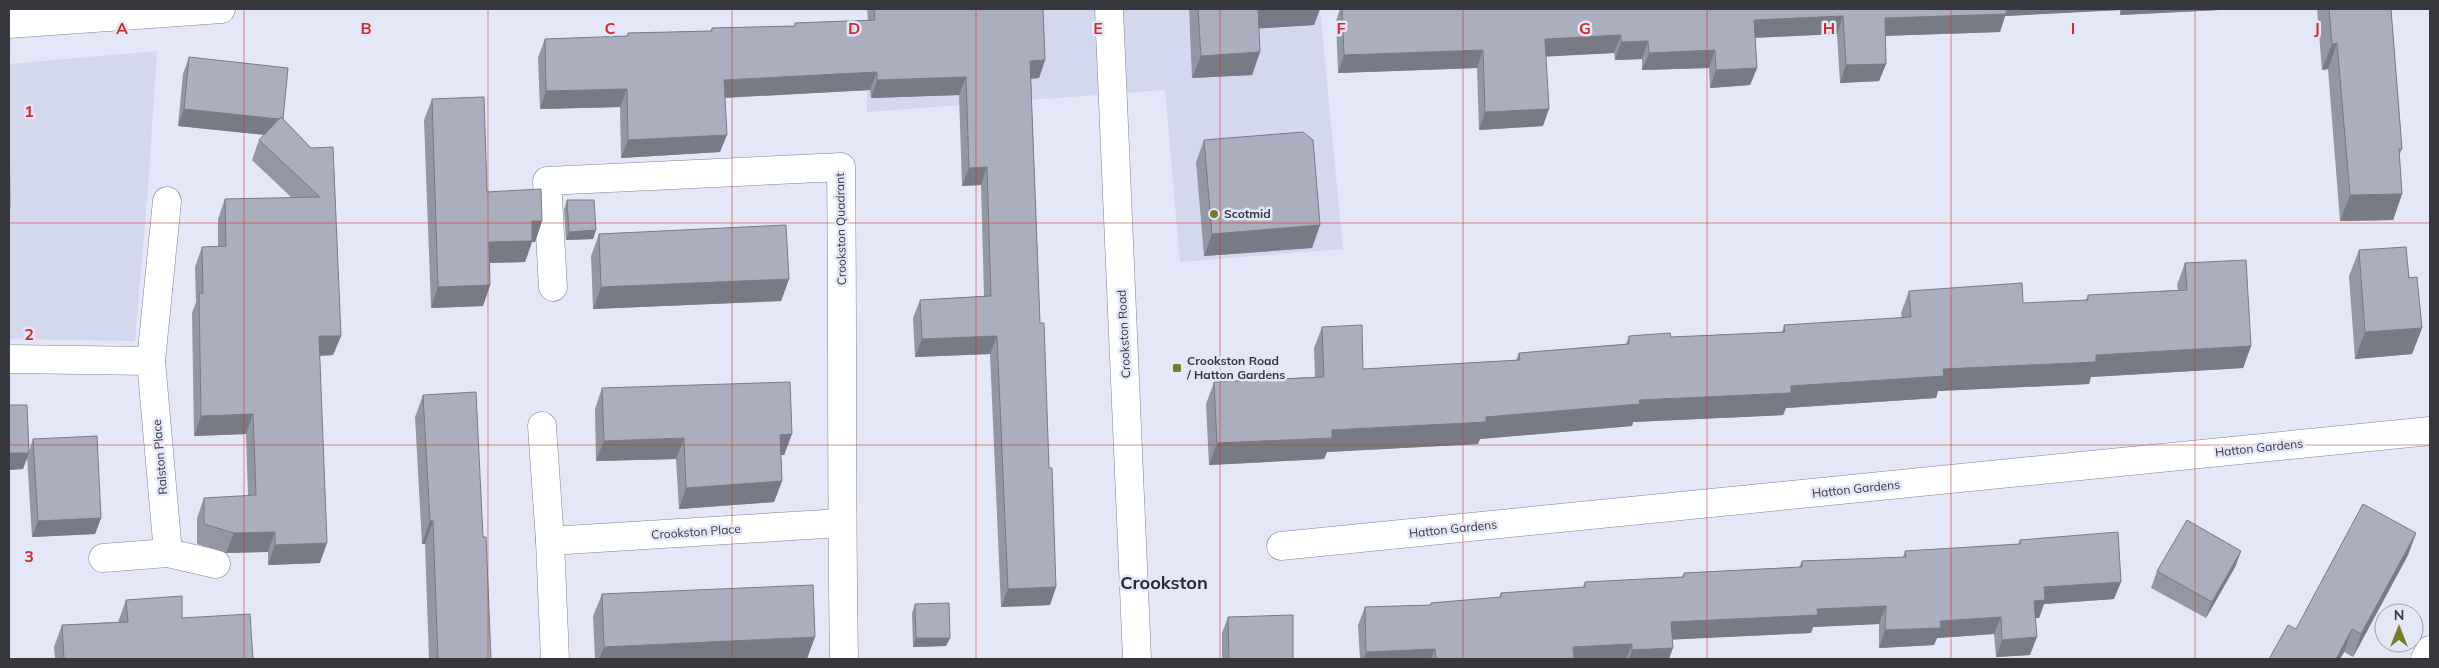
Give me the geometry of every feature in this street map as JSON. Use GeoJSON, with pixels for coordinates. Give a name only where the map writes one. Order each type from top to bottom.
{"type":"FeatureCollection","features":[{"type":"Feature","properties":{"kind":"street"},"geometry":{"type":"LineString","coordinates":[[9,24],[118,12],[221,9]]}},
{"type":"Feature","properties":{"kind":"street","name":"Crookston Road"},"geometry":{"type":"LineString","coordinates":[[1109,9],[1137,659]]}},
{"type":"Feature","properties":{"kind":"street","name":"Crookston Quadrant"},"geometry":{"type":"LineString","coordinates":[[553,287],[547,181],[841,167],[843,341],[841,523],[844,659]]}},
{"type":"Feature","properties":{"kind":"street","name":"Ralston Place"},"geometry":{"type":"LineString","coordinates":[[168,201],[151,360],[168,553]]}},
{"type":"Feature","properties":{"kind":"street"},"geometry":{"type":"LineString","coordinates":[[9,359],[151,360]]}},
{"type":"Feature","properties":{"kind":"street"},"geometry":{"type":"LineString","coordinates":[[542,426],[550,540],[555,659]]}},
{"type":"Feature","properties":{"kind":"street","name":"Hatton Gardens"},"geometry":{"type":"LineString","coordinates":[[1281,546],[2430,431]]}},
{"type":"Feature","properties":{"kind":"street","name":"Crookston Place"},"geometry":{"type":"LineString","coordinates":[[550,540],[841,523]]}},
{"type":"Feature","properties":{"kind":"street"},"geometry":{"type":"LineString","coordinates":[[103,558],[168,553],[216,564]]}},
{"type":"Feature","properties":{"kind":"street"},"geometry":{"type":"LineString","coordinates":[[2425,659],[2430,650]]}},
{"type":"Feature","properties":{"kind":"shaded area"},"geometry":{"type":"Polygon","coordinates":[[[868,9],[1320,9],[1343,249],[1180,262],[1165,90],[867,112],[868,9]]]}},
{"type":"Feature","properties":{"kind":"shaded area"},"geometry":{"type":"Polygon","coordinates":[[[157,51],[135,341],[9,339],[9,64],[157,51]]]}},
{"type":"Feature","properties":{"kind":"building"},"geometry":{"type":"Polygon","coordinates":[[[874,9],[1043,9],[1045,60],[1030,61],[1040,323],[1044,323],[1049,468],[1052,468],[1056,587],[1008,589],[997,336],[922,339],[920,300],[991,296],[987,167],[969,168],[966,77],[877,80],[877,72],[724,80],[727,135],[628,140],[627,89],[546,91],[545,39],[628,36],[628,33],[712,31],[712,28],[795,26],[795,23],[875,20],[874,9]]]}},
{"type":"Feature","properties":{"kind":"building"},"geometry":{"type":"Polygon","coordinates":[[[1198,9],[1258,9],[1260,52],[1201,56],[1198,9]]]}},
{"type":"Feature","properties":{"kind":"building"},"geometry":{"type":"Polygon","coordinates":[[[1342,9],[2006,9],[2006,14],[1885,18],[1886,64],[1846,65],[1843,16],[1754,20],[1757,68],[1716,70],[1715,50],[1649,53],[1648,41],[1621,42],[1621,35],[1545,39],[1549,109],[1485,112],[1483,50],[1344,55],[1342,9]]]}},
{"type":"Feature","properties":{"kind":"building"},"geometry":{"type":"Polygon","coordinates":[[[2329,9],[2391,9],[2402,149],[2399,149],[2402,194],[2350,195],[2337,43],[2332,44],[2329,9]]]}},
{"type":"Feature","properties":{"kind":"building"},"geometry":{"type":"Polygon","coordinates":[[[189,57],[288,68],[283,119],[281,117],[279,119],[184,109],[189,57]]]}},
{"type":"Feature","properties":{"kind":"building"},"geometry":{"type":"Polygon","coordinates":[[[484,97],[487,192],[541,189],[542,221],[532,221],[532,241],[489,242],[490,285],[438,287],[432,99],[484,97]]]}},
{"type":"Feature","properties":{"kind":"building"},"geometry":{"type":"Polygon","coordinates":[[[9,116],[10,207],[9,207],[9,116]]]}},
{"type":"Feature","properties":{"kind":"building"},"geometry":{"type":"Polygon","coordinates":[[[281,117],[311,148],[333,147],[341,336],[319,336],[327,543],[275,545],[275,532],[234,533],[204,524],[204,498],[256,495],[253,414],[201,416],[199,293],[203,293],[202,247],[226,246],[225,199],[320,197],[259,140],[281,117]]]}},
{"type":"Feature","properties":{"kind":"building"},"geometry":{"type":"Polygon","coordinates":[[[1303,132],[1313,140],[1320,225],[1212,234],[1204,140],[1303,132]]]}},
{"type":"Feature","properties":{"kind":"building"},"geometry":{"type":"Polygon","coordinates":[[[567,200],[594,200],[596,230],[569,232],[567,200]]]}},
{"type":"Feature","properties":{"kind":"building"},"geometry":{"type":"Polygon","coordinates":[[[786,225],[789,279],[601,287],[599,234],[786,225]]]}},
{"type":"Feature","properties":{"kind":"building"},"geometry":{"type":"Polygon","coordinates":[[[2406,247],[2409,278],[2417,277],[2422,328],[2365,332],[2359,250],[2406,247]]]}},
{"type":"Feature","properties":{"kind":"building"},"geometry":{"type":"Polygon","coordinates":[[[2246,260],[2251,346],[2096,355],[2096,362],[1943,369],[1944,376],[1791,386],[1791,393],[1639,400],[1640,404],[1486,417],[1486,422],[1332,430],[1332,438],[1217,443],[1214,382],[1324,377],[1322,327],[1362,325],[1363,369],[1520,360],[1519,353],[1629,344],[1629,336],[1670,333],[1671,337],[1785,332],[1784,325],[1911,317],[1909,291],[2022,283],[2023,303],[2088,300],[2088,295],[2187,290],[2185,263],[2246,260]]]}},
{"type":"Feature","properties":{"kind":"building"},"geometry":{"type":"Polygon","coordinates":[[[790,382],[792,434],[780,435],[782,481],[686,488],[684,438],[604,441],[602,388],[790,382]]]}},
{"type":"Feature","properties":{"kind":"building"},"geometry":{"type":"Polygon","coordinates":[[[476,392],[483,537],[486,537],[491,659],[438,659],[433,521],[430,521],[423,395],[476,392]]]}},
{"type":"Feature","properties":{"kind":"building"},"geometry":{"type":"Polygon","coordinates":[[[9,405],[27,405],[29,453],[9,453],[9,405]]]}},
{"type":"Feature","properties":{"kind":"building"},"geometry":{"type":"Polygon","coordinates":[[[97,436],[101,518],[38,521],[33,439],[97,436]]]}},
{"type":"Feature","properties":{"kind":"building"},"geometry":{"type":"Polygon","coordinates":[[[2363,504],[2416,533],[2378,603],[2374,603],[2374,610],[2361,634],[2352,629],[2336,659],[2269,659],[2288,625],[2296,629],[2363,504]]]}},
{"type":"Feature","properties":{"kind":"building"},"geometry":{"type":"Polygon","coordinates":[[[2187,520],[2241,551],[2212,602],[2157,571],[2187,520]]]}},
{"type":"Feature","properties":{"kind":"building"},"geometry":{"type":"Polygon","coordinates":[[[2118,532],[2121,582],[2044,587],[2045,600],[2034,601],[2037,637],[2002,640],[2001,617],[1940,621],[1941,628],[1885,630],[1886,606],[1817,609],[1818,615],[1671,622],[1673,648],[1632,650],[1632,644],[1573,647],[1574,659],[1436,659],[1435,649],[1366,652],[1365,607],[1431,605],[1431,603],[1501,597],[1501,593],[1585,587],[1585,582],[1684,577],[1684,573],[1802,567],[1802,561],[1906,557],[1905,551],[2020,544],[2020,540],[2118,532]]]}},
{"type":"Feature","properties":{"kind":"building"},"geometry":{"type":"Polygon","coordinates":[[[813,585],[815,637],[604,647],[602,594],[813,585]]]}},
{"type":"Feature","properties":{"kind":"building"},"geometry":{"type":"Polygon","coordinates":[[[182,596],[182,618],[250,614],[253,659],[64,659],[62,625],[128,622],[126,600],[182,596]]]}},
{"type":"Feature","properties":{"kind":"building"},"geometry":{"type":"Polygon","coordinates":[[[949,603],[950,638],[916,638],[915,604],[949,603]]]}},
{"type":"Feature","properties":{"kind":"building"},"geometry":{"type":"Polygon","coordinates":[[[1293,615],[1293,659],[1229,659],[1228,617],[1293,615]]]}},
{"type":"Feature","properties":{"kind":"place","name":"Scotmid"},"geometry":{"type":"Point","coordinates":[1214,214]}},
{"type":"Feature","properties":{"kind":"place","name":"Crookston Road / Hatton Gardens"},"geometry":{"type":"Point","coordinates":[1177,368]}},
{"type":"Feature","properties":{"kind":"district","name":"Crookston"},"geometry":{"type":"Point","coordinates":[1164,583]}}]}
